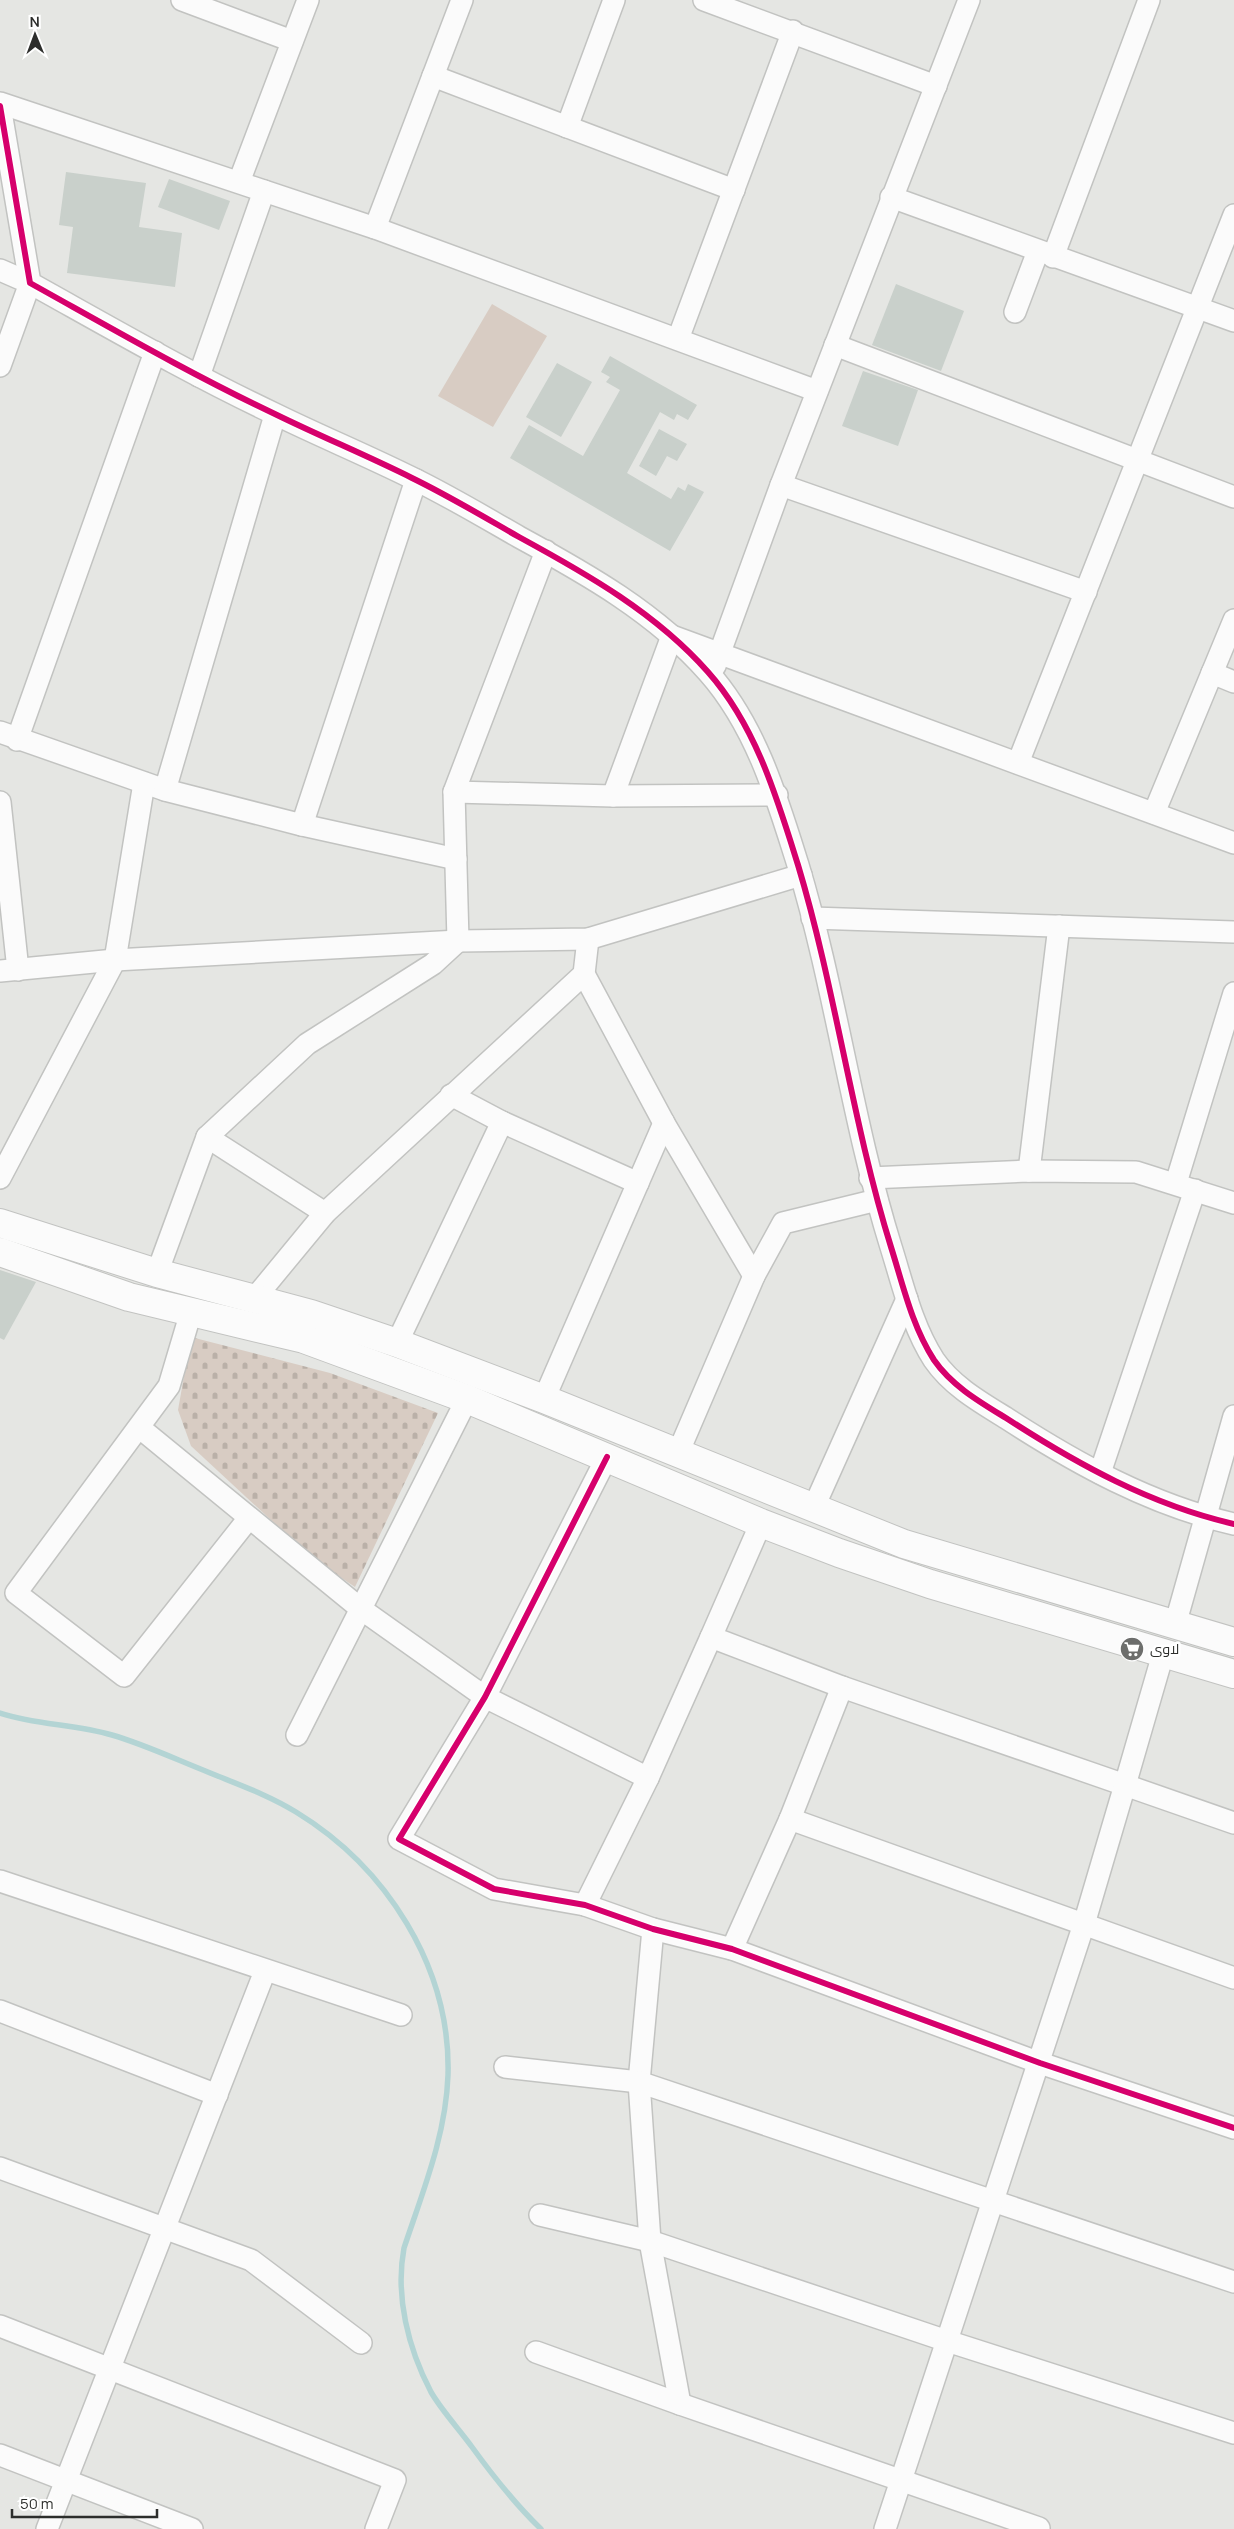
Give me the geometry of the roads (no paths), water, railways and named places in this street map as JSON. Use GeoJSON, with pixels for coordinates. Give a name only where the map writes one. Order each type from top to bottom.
{"type":"FeatureCollection","features":[{"type":"Feature","properties":{"kind":"main road"},"geometry":{"type":"LineString","coordinates":[[0,1223],[157,1273],[311,1314],[397,1343],[544,1399],[813,1509],[904,1544],[1234,1642]]}},
{"type":"Feature","properties":{"kind":"main road"},"geometry":{"type":"LineString","coordinates":[[0,1252],[129,1297],[304,1339],[467,1399],[761,1523],[930,1584],[1234,1674]]}},
{"type":"Feature","properties":{"kind":"street"},"geometry":{"type":"LineString","coordinates":[[182,0],[292,40]]}},
{"type":"Feature","properties":{"kind":"street"},"geometry":{"type":"LineString","coordinates":[[239,182],[308,0]]}},
{"type":"Feature","properties":{"kind":"street"},"geometry":{"type":"LineString","coordinates":[[375,228],[462,0]]}},
{"type":"Feature","properties":{"kind":"street"},"geometry":{"type":"LineString","coordinates":[[567,127],[614,0]]}},
{"type":"Feature","properties":{"kind":"street"},"geometry":{"type":"LineString","coordinates":[[704,0],[936,86]]}},
{"type":"Feature","properties":{"kind":"street"},"geometry":{"type":"LineString","coordinates":[[712,676],[781,485],[969,0]]}},
{"type":"Feature","properties":{"kind":"street"},"geometry":{"type":"LineString","coordinates":[[1015,312],[1046,254],[1149,0]]}},
{"type":"Feature","properties":{"kind":"street"},"geometry":{"type":"LineString","coordinates":[[678,339],[793,32]]}},
{"type":"Feature","properties":{"kind":"street"},"geometry":{"type":"LineString","coordinates":[[433,76],[734,190]]}},
{"type":"Feature","properties":{"kind":"street"},"geometry":{"type":"LineString","coordinates":[[0,366],[30,283],[0,104],[375,228],[817,391]]}},
{"type":"Feature","properties":{"kind":"street"},"geometry":{"type":"LineString","coordinates":[[199,376],[264,191]]}},
{"type":"Feature","properties":{"kind":"street"},"geometry":{"type":"LineString","coordinates":[[892,198],[1234,322]]}},
{"type":"Feature","properties":{"kind":"street"},"geometry":{"type":"LineString","coordinates":[[1018,763],[1234,215]]}},
{"type":"Feature","properties":{"kind":"street"},"geometry":{"type":"LineString","coordinates":[[0,270],[30,283],[199,376],[275,415],[416,480],[546,552],[601,584],[640,610],[672,636],[712,676],[751,737],[777,795],[812,918],[876,1200],[907,1299],[923,1340],[933,1357],[943,1372],[958,1385],[1029,1433],[1100,1473],[1161,1502],[1234,1524]]}},
{"type":"Feature","properties":{"kind":"street"},"geometry":{"type":"LineString","coordinates":[[835,345],[1234,497]]}},
{"type":"Feature","properties":{"kind":"street"},"geometry":{"type":"LineString","coordinates":[[155,352],[9,736],[165,790],[302,825],[456,859]]}},
{"type":"Feature","properties":{"kind":"street"},"geometry":{"type":"LineString","coordinates":[[165,790],[275,415]]}},
{"type":"Feature","properties":{"kind":"street"},"geometry":{"type":"LineString","coordinates":[[302,825],[416,480]]}},
{"type":"Feature","properties":{"kind":"street"},"geometry":{"type":"LineString","coordinates":[[781,485],[1086,592]]}},
{"type":"Feature","properties":{"kind":"street"},"geometry":{"type":"LineString","coordinates":[[157,1273],[207,1137],[307,1044],[433,964],[458,941],[454,792],[546,552]]}},
{"type":"Feature","properties":{"kind":"street"},"geometry":{"type":"LineString","coordinates":[[1154,813],[1234,620]]}},
{"type":"Feature","properties":{"kind":"street"},"geometry":{"type":"LineString","coordinates":[[672,636],[1234,843]]}},
{"type":"Feature","properties":{"kind":"street"},"geometry":{"type":"LineString","coordinates":[[613,796],[672,636]]}},
{"type":"Feature","properties":{"kind":"street"},"geometry":{"type":"LineString","coordinates":[[1212,673],[1234,682]]}},
{"type":"Feature","properties":{"kind":"street"},"geometry":{"type":"LineString","coordinates":[[0,1178],[115,960],[144,783]]}},
{"type":"Feature","properties":{"kind":"street"},"geometry":{"type":"LineString","coordinates":[[454,792],[613,796],[777,795]]}},
{"type":"Feature","properties":{"kind":"street"},"geometry":{"type":"LineString","coordinates":[[0,802],[9,971],[115,960],[458,941],[588,939],[801,875]]}},
{"type":"Feature","properties":{"kind":"street"},"geometry":{"type":"LineString","coordinates":[[812,918],[1234,932]]}},
{"type":"Feature","properties":{"kind":"street"},"geometry":{"type":"LineString","coordinates":[[1030,1171],[1059,926]]}},
{"type":"Feature","properties":{"kind":"street"},"geometry":{"type":"LineString","coordinates":[[588,939],[584,974],[664,1123],[754,1276]]}},
{"type":"Feature","properties":{"kind":"street"},"geometry":{"type":"LineString","coordinates":[[254,1299],[325,1213],[584,974]]}},
{"type":"Feature","properties":{"kind":"street"},"geometry":{"type":"LineString","coordinates":[[1100,1473],[1186,1187],[1233,1003]]}},
{"type":"Feature","properties":{"kind":"street"},"geometry":{"type":"LineString","coordinates":[[451,1095],[502,1122],[638,1183]]}},
{"type":"Feature","properties":{"kind":"street"},"geometry":{"type":"LineString","coordinates":[[397,1343],[502,1122]]}},
{"type":"Feature","properties":{"kind":"street"},"geometry":{"type":"LineString","coordinates":[[544,1399],[664,1123]]}},
{"type":"Feature","properties":{"kind":"street"},"geometry":{"type":"LineString","coordinates":[[207,1137],[325,1213]]}},
{"type":"Feature","properties":{"kind":"street"},"geometry":{"type":"LineString","coordinates":[[870,1178],[1030,1171],[1136,1172],[1234,1203]]}},
{"type":"Feature","properties":{"kind":"street"},"geometry":{"type":"LineString","coordinates":[[678,1453],[754,1276],[783,1223],[876,1200]]}},
{"type":"Feature","properties":{"kind":"street"},"geometry":{"type":"LineString","coordinates":[[813,1509],[907,1299]]}},
{"type":"Feature","properties":{"kind":"street"},"geometry":{"type":"LineString","coordinates":[[191,1312],[169,1386],[140,1428],[16,1593],[124,1676],[249,1518]]}},
{"type":"Feature","properties":{"kind":"street"},"geometry":{"type":"LineString","coordinates":[[298,1734],[467,1399]]}},
{"type":"Feature","properties":{"kind":"street"},"geometry":{"type":"LineString","coordinates":[[1175,1625],[1234,1416]]}},
{"type":"Feature","properties":{"kind":"street"},"geometry":{"type":"LineString","coordinates":[[140,1428],[361,1609],[485,1697],[648,1778]]}},
{"type":"Feature","properties":{"kind":"street"},"geometry":{"type":"LineString","coordinates":[[607,1457],[485,1697],[399,1839],[494,1889],[585,1905],[653,1929],[732,1949],[1040,2063],[1234,2128]]}},
{"type":"Feature","properties":{"kind":"street"},"geometry":{"type":"LineString","coordinates":[[585,1905],[648,1778],[761,1523]]}},
{"type":"Feature","properties":{"kind":"street"},"geometry":{"type":"LineString","coordinates":[[711,1636],[842,1687],[1234,1824]]}},
{"type":"Feature","properties":{"kind":"street"},"geometry":{"type":"LineString","coordinates":[[885,2529],[992,2202],[1040,2063],[1084,1924],[1163,1654]]}},
{"type":"Feature","properties":{"kind":"street"},"geometry":{"type":"LineString","coordinates":[[732,1949],[790,1819],[842,1687]]}},
{"type":"Feature","properties":{"kind":"street"},"geometry":{"type":"LineString","coordinates":[[790,1819],[1234,1978]]}},
{"type":"Feature","properties":{"kind":"street"},"geometry":{"type":"LineString","coordinates":[[0,1881],[401,2015]]}},
{"type":"Feature","properties":{"kind":"street"},"geometry":{"type":"LineString","coordinates":[[653,1929],[639,2082],[650,2241],[680,2404]]}},
{"type":"Feature","properties":{"kind":"street"},"geometry":{"type":"LineString","coordinates":[[48,2529],[265,1971]]}},
{"type":"Feature","properties":{"kind":"street"},"geometry":{"type":"LineString","coordinates":[[0,2011],[216,2095]]}},
{"type":"Feature","properties":{"kind":"street"},"geometry":{"type":"LineString","coordinates":[[505,2067],[639,2082],[1234,2282]]}},
{"type":"Feature","properties":{"kind":"street"},"geometry":{"type":"LineString","coordinates":[[0,2168],[251,2260],[361,2343]]}},
{"type":"Feature","properties":{"kind":"street"},"geometry":{"type":"LineString","coordinates":[[540,2215],[650,2241],[947,2341],[1234,2434]]}},
{"type":"Feature","properties":{"kind":"street"},"geometry":{"type":"LineString","coordinates":[[0,2326],[395,2480],[376,2529]]}},
{"type":"Feature","properties":{"kind":"street"},"geometry":{"type":"LineString","coordinates":[[536,2352],[680,2404],[1039,2528]]}},
{"type":"Feature","properties":{"kind":"street"},"geometry":{"type":"LineString","coordinates":[[0,2455],[192,2529]]}},
{"type":"Feature","properties":{"kind":"waterway"},"geometry":{"type":"LineString","coordinates":[[0,1713],[27,1720],[98,1731],[124,1739],[158,1751],[274,1800],[296,1812],[328,1835],[358,1861],[384,1891],[407,1924],[425,1959],[438,1996],[446,2035],[448,2075],[443,2119],[438,2141],[426,2184],[404,2248],[401,2285],[406,2322],[416,2358],[435,2399],[505,2490],[541,2529]]}},
{"type":"Feature","properties":{"kind":"place","name":"لاوی"},"geometry":{"type":"Point","coordinates":[1132,1649]}}]}
